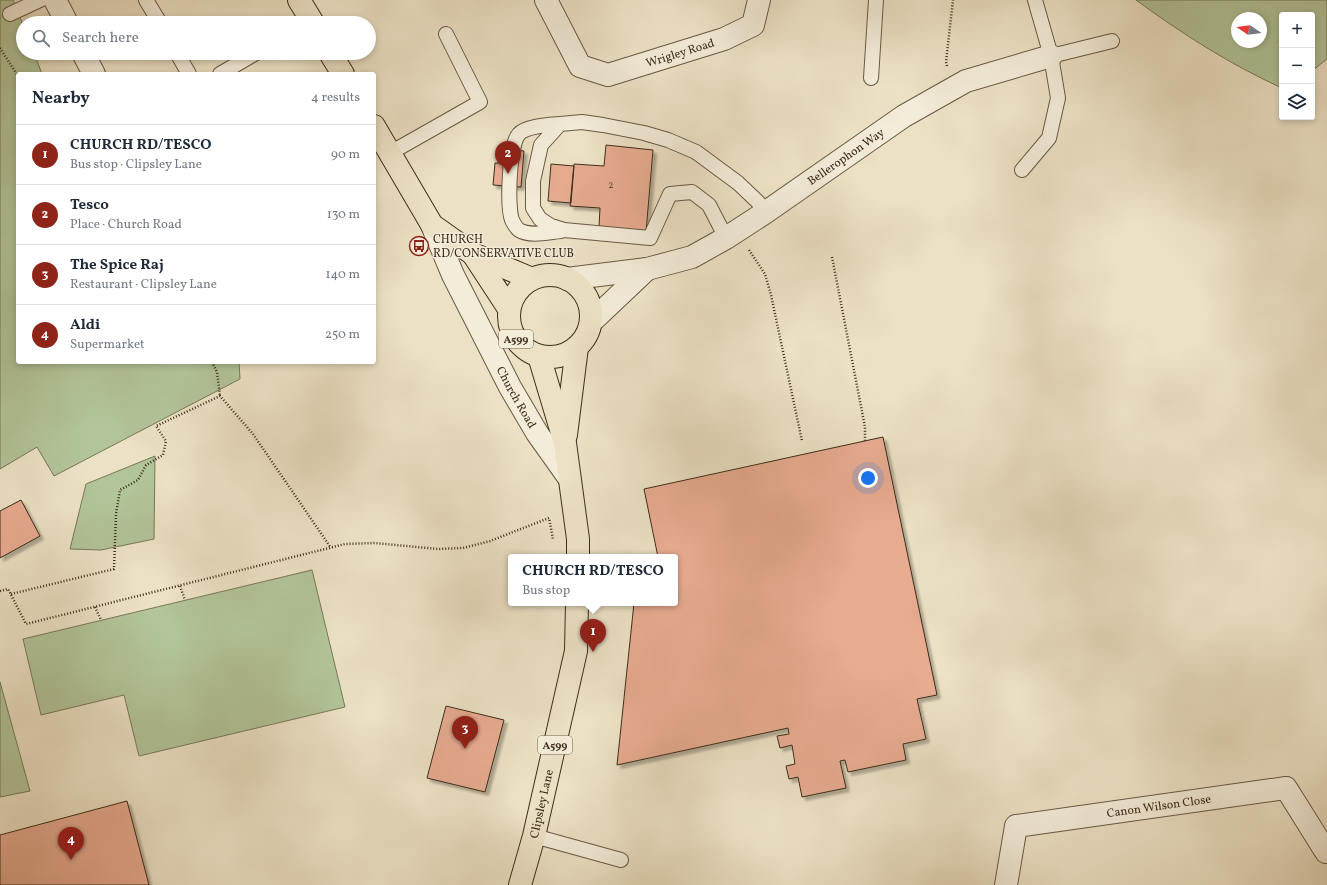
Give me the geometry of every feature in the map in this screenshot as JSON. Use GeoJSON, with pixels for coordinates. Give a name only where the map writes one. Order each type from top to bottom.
{"type":"FeatureCollection","features":[{"type":"Feature","properties":{"kind":"main road"},"geometry":{"type":"LineString","coordinates":[[299,0],[308,16]]}},
{"type":"Feature","properties":{"kind":"main road"},"geometry":{"type":"LineString","coordinates":[[334,60],[342,72]]}},
{"type":"Feature","properties":{"kind":"main road","name":"Church Road"},"geometry":{"type":"LineString","coordinates":[[376,129],[432,224],[473,254],[532,279]]}},
{"type":"Feature","properties":{"kind":"main road","name":"Church Road"},"geometry":{"type":"LineString","coordinates":[[473,254],[509,309]]}},
{"type":"Feature","properties":{"kind":"main road"},"geometry":{"type":"LineString","coordinates":[[509,309],[514,297],[522,286],[532,279],[544,275],[556,275],[567,279],[578,286],[586,296],[590,308],[591,322]]}},
{"type":"Feature","properties":{"kind":"main road","name":"A599"},"geometry":{"type":"LineString","coordinates":[[509,309],[509,321],[512,333],[519,343],[528,351],[539,356],[553,357],[566,354],[578,347],[586,335],[591,322]]}},
{"type":"Feature","properties":{"kind":"main road","name":"Church Road"},"geometry":{"type":"LineString","coordinates":[[565,444],[578,347]]}},
{"type":"Feature","properties":{"kind":"main road","name":"Church Road"},"geometry":{"type":"LineString","coordinates":[[539,356],[565,444],[578,539],[578,554]]}},
{"type":"Feature","properties":{"kind":"main road","name":"Clipsley Lane"},"geometry":{"type":"LineString","coordinates":[[520,885],[534,836],[576,652],[577,606]]}},
{"type":"Feature","properties":{"kind":"street"},"geometry":{"type":"LineString","coordinates":[[55,0],[63,16]]}},
{"type":"Feature","properties":{"kind":"street","name":"Wrigley Road"},"geometry":{"type":"LineString","coordinates":[[546,0],[580,66],[608,75],[724,39],[753,25],[759,0]]}},
{"type":"Feature","properties":{"kind":"street","name":"Bellerophon Way"},"geometry":{"type":"LineString","coordinates":[[567,279],[647,269],[692,257],[731,235],[766,212],[904,116],[966,81],[1051,56]]}},
{"type":"Feature","properties":{"kind":"street"},"geometry":{"type":"LineString","coordinates":[[87,60],[93,72]]}},
{"type":"Feature","properties":{"kind":"street","name":"Church Road"},"geometry":{"type":"LineString","coordinates":[[432,224],[453,275],[510,387],[537,433],[569,478]]}},
{"type":"Feature","properties":{"kind":"street","name":"Bellerophon Way"},"geometry":{"type":"LineString","coordinates":[[591,322],[647,269]]}},
{"type":"Feature","properties":{"kind":"street","name":"Canon Wilson Close"},"geometry":{"type":"LineString","coordinates":[[1006,885],[1016,826],[1286,788],[1326,852]]}},
{"type":"Feature","properties":{"kind":"lane"},"geometry":{"type":"LineString","coordinates":[[10,14],[40,0]]}},
{"type":"Feature","properties":{"kind":"lane"},"geometry":{"type":"LineString","coordinates":[[146,0],[156,16]]}},
{"type":"Feature","properties":{"kind":"lane"},"geometry":{"type":"LineString","coordinates":[[871,78],[876,0]]}},
{"type":"Feature","properties":{"kind":"lane"},"geometry":{"type":"LineString","coordinates":[[1022,170],[1049,138],[1058,98],[1051,56],[1035,0]]}},
{"type":"Feature","properties":{"kind":"lane"},"geometry":{"type":"LineString","coordinates":[[390,153],[480,102],[446,34]]}},
{"type":"Feature","properties":{"kind":"lane"},"geometry":{"type":"LineString","coordinates":[[1051,56],[1112,41]]}},
{"type":"Feature","properties":{"kind":"lane"},"geometry":{"type":"LineString","coordinates":[[181,60],[188,72]]}},
{"type":"Feature","properties":{"kind":"lane"},"geometry":{"type":"LineString","coordinates":[[223,72],[244,60]]}},
{"type":"Feature","properties":{"kind":"lane"},"geometry":{"type":"LineString","coordinates":[[564,230],[528,234],[515,226],[512,220],[509,192],[513,150],[518,134],[522,131],[560,124],[582,122],[644,132],[696,152],[738,183],[766,212]]}},
{"type":"Feature","properties":{"kind":"lane"},"geometry":{"type":"LineString","coordinates":[[560,124],[541,145],[533,181],[534,208],[540,219],[550,226],[564,230],[650,238],[670,194],[692,192],[709,205],[731,235]]}},
{"type":"Feature","properties":{"kind":"lane"},"geometry":{"type":"LineString","coordinates":[[534,836],[621,860]]}},
{"type":"Feature","properties":{"kind":"path"},"geometry":{"type":"LineString","coordinates":[[953,0],[946,62],[954,88]]}},
{"type":"Feature","properties":{"kind":"path"},"geometry":{"type":"LineString","coordinates":[[0,48],[16,73]]}},
{"type":"Feature","properties":{"kind":"path"},"geometry":{"type":"LineString","coordinates":[[731,235],[765,274],[772,295],[802,441]]}},
{"type":"Feature","properties":{"kind":"path"},"geometry":{"type":"LineString","coordinates":[[832,257],[865,427],[865,441]]}},
{"type":"Feature","properties":{"kind":"path"},"geometry":{"type":"LineString","coordinates":[[213,364],[217,372],[220,396],[253,434],[331,548]]}},
{"type":"Feature","properties":{"kind":"path"},"geometry":{"type":"LineString","coordinates":[[11,594],[114,569],[116,514],[120,490],[138,480],[146,465],[162,455],[166,441],[156,426],[220,396]]}},
{"type":"Feature","properties":{"kind":"path"},"geometry":{"type":"LineString","coordinates":[[0,591],[8,588],[26,624],[345,544],[375,543],[438,549],[463,548],[490,541],[549,518],[554,544]]}},
{"type":"Feature","properties":{"kind":"path"},"geometry":{"type":"LineString","coordinates":[[180,586],[185,600]]}},
{"type":"Feature","properties":{"kind":"path"},"geometry":{"type":"LineString","coordinates":[[95,607],[101,620]]}},
{"type":"Feature","properties":{"kind":"green space"},"geometry":{"type":"Polygon","coordinates":[[[0,0],[13,0],[19,16],[16,16],[16,60],[37,60],[41,72],[16,72],[16,364],[239,364],[240,379],[54,476],[37,447],[0,469],[0,0]]]}},
{"type":"Feature","properties":{"kind":"green space"},"geometry":{"type":"Polygon","coordinates":[[[1136,0],[1327,0],[1327,59],[1315,69],[1315,12],[1279,12],[1279,87],[1225,59],[1136,0]]]}},
{"type":"Feature","properties":{"kind":"green space"},"geometry":{"type":"Polygon","coordinates":[[[155,456],[154,539],[101,550],[70,549],[86,484],[155,456]]]}},
{"type":"Feature","properties":{"kind":"green space"},"geometry":{"type":"Polygon","coordinates":[[[312,570],[345,707],[139,756],[124,695],[41,715],[23,639],[312,570]]]}},
{"type":"Feature","properties":{"kind":"green space"},"geometry":{"type":"Polygon","coordinates":[[[0,682],[30,791],[0,797],[0,682]]]}},
{"type":"Feature","properties":{"kind":"building"},"geometry":{"type":"Polygon","coordinates":[[[606,145],[653,150],[646,232],[599,227],[600,208],[570,206],[574,164],[604,166],[606,145]]]}},
{"type":"Feature","properties":{"kind":"building"},"geometry":{"type":"Polygon","coordinates":[[[505,149],[524,151],[521,187],[493,185],[495,163],[504,163],[505,149]]]}},
{"type":"Feature","properties":{"kind":"building"},"geometry":{"type":"Polygon","coordinates":[[[551,164],[574,166],[571,203],[548,201],[551,164]]]}},
{"type":"Feature","properties":{"kind":"building"},"geometry":{"type":"Polygon","coordinates":[[[883,437],[937,695],[917,699],[926,739],[903,744],[906,760],[848,772],[845,760],[840,761],[846,788],[802,797],[798,777],[789,779],[786,766],[795,764],[792,745],[780,748],[777,736],[789,734],[788,728],[617,765],[634,606],[678,606],[678,554],[657,554],[644,489],[883,437]]]}},
{"type":"Feature","properties":{"kind":"building"},"geometry":{"type":"Polygon","coordinates":[[[21,500],[40,536],[0,558],[0,511],[21,500]]]}},
{"type":"Feature","properties":{"kind":"building"},"geometry":{"type":"Polygon","coordinates":[[[446,706],[504,720],[485,792],[427,778],[446,706]]]}},
{"type":"Feature","properties":{"kind":"building"},"geometry":{"type":"Polygon","coordinates":[[[127,801],[149,885],[0,885],[0,835],[127,801]]]}},
{"type":"Feature","properties":{"kind":"place","name":"Tesco"},"geometry":{"type":"Point","coordinates":[508,174]}},
{"type":"Feature","properties":{"kind":"place","name":"CHURCH RD/CONSERVATIVE CLUB"},"geometry":{"type":"Point","coordinates":[419,246]}},
{"type":"Feature","properties":{"kind":"place","name":"CHURCH RD/TESCO"},"geometry":{"type":"Point","coordinates":[593,652]}},
{"type":"Feature","properties":{"kind":"place","name":"The Spice Raj"},"geometry":{"type":"Point","coordinates":[465,749]}},
{"type":"Feature","properties":{"kind":"place","name":"Aldi"},"geometry":{"type":"Point","coordinates":[71,860]}}]}
